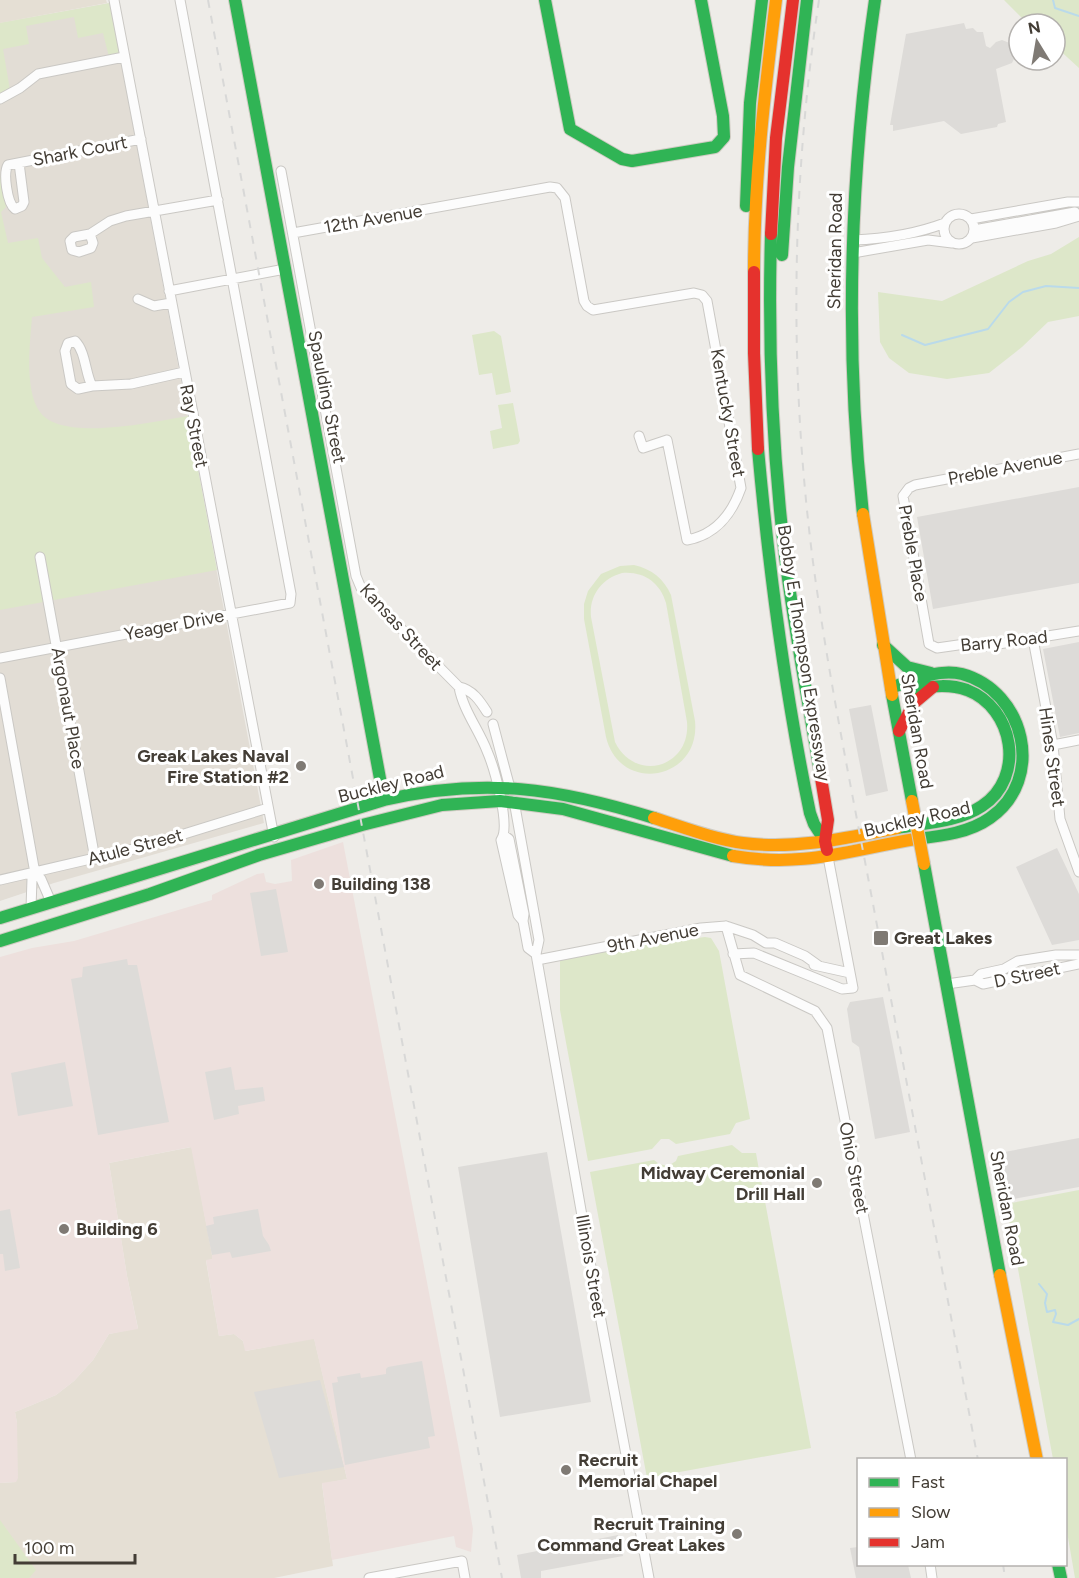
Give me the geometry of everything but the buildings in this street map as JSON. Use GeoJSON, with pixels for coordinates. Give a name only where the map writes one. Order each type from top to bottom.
{"type":"FeatureCollection","features":[{"type":"Feature","properties":{"kind":"main road","name":"Spaulding Street"},"geometry":{"type":"LineString","coordinates":[[235,0],[384,800]]}},
{"type":"Feature","properties":{"kind":"main road"},"geometry":{"type":"LineString","coordinates":[[545,0],[568,125],[572,132],[622,159],[632,161],[715,147],[724,137],[723,116],[701,0]]}},
{"type":"Feature","properties":{"kind":"main road"},"geometry":{"type":"LineString","coordinates":[[754,344],[745,271],[746,175],[751,93],[762,0]]}},
{"type":"Feature","properties":{"kind":"main road","name":"Bobby E. Thompson Expressway"},"geometry":{"type":"LineString","coordinates":[[776,0],[765,84],[756,196],[754,344],[759,470],[776,616],[813,821],[825,841]]}},
{"type":"Feature","properties":{"kind":"main road","name":"Bobby E. Thompson Expressway"},"geometry":{"type":"LineString","coordinates":[[793,0],[787,38],[774,175],[770,333],[774,442],[794,624],[828,820],[825,841],[828,857]]}},
{"type":"Feature","properties":{"kind":"main road"},"geometry":{"type":"LineString","coordinates":[[770,333],[778,303],[788,167],[807,0]]}},
{"type":"Feature","properties":{"kind":"main road","name":"Sheridan Road"},"geometry":{"type":"LineString","coordinates":[[875,0],[862,93],[855,172],[852,338],[859,474],[883,645],[990,1223],[1037,1458]]}},
{"type":"Feature","properties":{"kind":"main road"},"geometry":{"type":"LineString","coordinates":[[883,645],[907,667],[921,672],[938,673]]}},
{"type":"Feature","properties":{"kind":"main road","name":"Buckley Road"},"geometry":{"type":"LineString","coordinates":[[0,941],[277,851],[442,805],[500,801],[573,811],[735,857],[780,861],[828,857],[962,831],[987,820],[1002,808],[1016,787],[1024,760],[1023,736],[1015,715],[1001,696],[982,682],[961,675],[938,673],[891,688]]}},
{"type":"Feature","properties":{"kind":"main road"},"geometry":{"type":"LineString","coordinates":[[899,731],[914,704],[934,686]]}},
{"type":"Feature","properties":{"kind":"main road","name":"Buckley Road"},"geometry":{"type":"LineString","coordinates":[[0,918],[384,800],[433,789],[460,786],[503,786],[553,791],[743,843],[777,845],[825,841],[968,815],[984,806],[1000,788],[1006,777],[1010,759],[1009,738],[1002,720],[984,699],[970,691],[934,686],[914,690],[891,688]]}},
{"type":"Feature","properties":{"kind":"street","name":"Ray Street"},"geometry":{"type":"LineString","coordinates":[[114,0],[277,851]]}},
{"type":"Feature","properties":{"kind":"street"},"geometry":{"type":"LineString","coordinates":[[180,0],[232,279]]}},
{"type":"Feature","properties":{"kind":"street"},"geometry":{"type":"LineString","coordinates":[[0,99],[20,88],[38,74],[124,57]]}},
{"type":"Feature","properties":{"kind":"street","name":"Shark Court"},"geometry":{"type":"LineString","coordinates":[[19,163],[141,139]]}},
{"type":"Feature","properties":{"kind":"street","name":"Kansas Street"},"geometry":{"type":"LineString","coordinates":[[281,171],[356,576],[361,588],[380,609],[394,619],[459,687],[503,786]]}},
{"type":"Feature","properties":{"kind":"street","name":"12th Avenue"},"geometry":{"type":"LineString","coordinates":[[293,233],[550,187],[557,188],[565,198],[584,301],[587,306],[593,310],[674,297]]}},
{"type":"Feature","properties":{"kind":"street"},"geometry":{"type":"LineString","coordinates":[[90,234],[110,221],[218,200]]}},
{"type":"Feature","properties":{"kind":"street"},"geometry":{"type":"LineString","coordinates":[[853,240],[923,230],[945,223],[950,217],[959,214],[971,219],[1079,202]]}},
{"type":"Feature","properties":{"kind":"street"},"geometry":{"type":"LineString","coordinates":[[853,253],[928,240],[963,244],[973,234],[1079,211]]}},
{"type":"Feature","properties":{"kind":"street"},"geometry":{"type":"LineString","coordinates":[[973,234],[1056,223],[1079,216]]}},
{"type":"Feature","properties":{"kind":"street"},"geometry":{"type":"LineString","coordinates":[[971,219],[973,234]]}},
{"type":"Feature","properties":{"kind":"street"},"geometry":{"type":"LineString","coordinates":[[945,223],[944,234],[952,243]]}},
{"type":"Feature","properties":{"kind":"street"},"geometry":{"type":"LineString","coordinates":[[169,291],[285,268]]}},
{"type":"Feature","properties":{"kind":"street","name":"Yeager Drive"},"geometry":{"type":"LineString","coordinates":[[0,658],[284,605],[291,601],[232,279]]}},
{"type":"Feature","properties":{"kind":"street","name":"Kentucky Street"},"geometry":{"type":"LineString","coordinates":[[639,436],[643,448],[667,440],[687,540],[698,538],[721,524],[741,488],[707,301],[702,295],[694,293],[674,297]]}},
{"type":"Feature","properties":{"kind":"street"},"geometry":{"type":"LineString","coordinates":[[138,299],[154,306],[171,303]]}},
{"type":"Feature","properties":{"kind":"street"},"geometry":{"type":"LineString","coordinates":[[92,387],[80,346],[75,341],[68,343],[65,351],[71,384],[78,389],[131,384],[184,372]]}},
{"type":"Feature","properties":{"kind":"street","name":"Preble Avenue"},"geometry":{"type":"LineString","coordinates":[[932,482],[1079,454]]}},
{"type":"Feature","properties":{"kind":"street","name":"Preble Place"},"geometry":{"type":"LineString","coordinates":[[929,644],[903,496],[909,488],[932,482]]}},
{"type":"Feature","properties":{"kind":"street","name":"Argonaut Place"},"geometry":{"type":"LineString","coordinates":[[40,557],[95,859]]}},
{"type":"Feature","properties":{"kind":"street","name":"Barry Road"},"geometry":{"type":"LineString","coordinates":[[929,644],[937,648],[965,644],[994,645],[1079,631]]}},
{"type":"Feature","properties":{"kind":"street","name":"Hines Street"},"geometry":{"type":"LineString","coordinates":[[1033,639],[1053,745],[1060,819],[1079,873]]}},
{"type":"Feature","properties":{"kind":"street"},"geometry":{"type":"LineString","coordinates":[[0,678],[35,873],[51,902]]}},
{"type":"Feature","properties":{"kind":"street","name":"Kansas Street"},"geometry":{"type":"LineString","coordinates":[[459,687],[465,688],[477,697],[487,712]]}},
{"type":"Feature","properties":{"kind":"street"},"geometry":{"type":"LineString","coordinates":[[493,724],[503,786]]}},
{"type":"Feature","properties":{"kind":"street"},"geometry":{"type":"LineString","coordinates":[[1053,745],[1079,740]]}},
{"type":"Feature","properties":{"kind":"street","name":"Illinois Street"},"geometry":{"type":"LineString","coordinates":[[503,786],[500,801],[505,836],[501,840],[528,948],[537,957]]}},
{"type":"Feature","properties":{"kind":"street","name":"Illinois Street"},"geometry":{"type":"LineString","coordinates":[[503,786],[514,802],[539,940],[537,957],[591,1267],[649,1578]]}},
{"type":"Feature","properties":{"kind":"street","name":"Atule Street"},"geometry":{"type":"LineString","coordinates":[[0,880],[142,847],[268,808]]}},
{"type":"Feature","properties":{"kind":"street"},"geometry":{"type":"LineString","coordinates":[[734,954],[754,953],[842,989],[853,988],[828,857]]}},
{"type":"Feature","properties":{"kind":"street"},"geometry":{"type":"LineString","coordinates":[[31,908],[32,879],[35,873]]}},
{"type":"Feature","properties":{"kind":"street","name":"9th Avenue"},"geometry":{"type":"LineString","coordinates":[[537,957],[701,928],[726,926],[766,942],[775,943],[805,956],[819,966],[850,973]]}},
{"type":"Feature","properties":{"kind":"street","name":"Ohio Street"},"geometry":{"type":"LineString","coordinates":[[726,926],[737,972],[744,978],[815,1011],[827,1028],[911,1458]]}},
{"type":"Feature","properties":{"kind":"street","name":"D Street"},"geometry":{"type":"LineString","coordinates":[[975,980],[981,974],[1004,969],[1018,961],[1079,954]]}},
{"type":"Feature","properties":{"kind":"street","name":"D Street"},"geometry":{"type":"LineString","coordinates":[[947,984],[975,980],[983,984],[1079,964]]}},
{"type":"Feature","properties":{"kind":"street"},"geometry":{"type":"LineString","coordinates":[[369,1578],[462,1561],[465,1578]]}},
{"type":"Feature","properties":{"kind":"shaded area"},"geometry":{"type":"Polygon","coordinates":[[[0,0],[106,0],[107,3],[0,23],[0,0]]]}},
{"type":"Feature","properties":{"kind":"shaded area"},"geometry":{"type":"Polygon","coordinates":[[[110,3],[264,823],[54,883],[0,901],[0,23],[110,3]]]}},
{"type":"Feature","properties":{"kind":"shaded area"},"geometry":{"type":"Polygon","coordinates":[[[964,23],[966,29],[973,28],[977,32],[983,32],[986,46],[990,48],[996,42],[1002,40],[1007,42],[1007,65],[996,69],[1006,122],[998,124],[997,127],[961,134],[944,121],[893,131],[893,125],[890,125],[906,34],[964,23]]]}},
{"type":"Feature","properties":{"kind":"shaded area"},"geometry":{"type":"Polygon","coordinates":[[[1079,487],[1079,583],[933,609],[917,517],[1079,487]]]}},
{"type":"Feature","properties":{"kind":"shaded area"},"geometry":{"type":"Polygon","coordinates":[[[1079,642],[1079,733],[1060,737],[1043,649],[1079,642]]]}},
{"type":"Feature","properties":{"kind":"shaded area"},"geometry":{"type":"Polygon","coordinates":[[[871,705],[888,791],[866,796],[849,709],[871,705]]]}},
{"type":"Feature","properties":{"kind":"shaded area"},"geometry":{"type":"Polygon","coordinates":[[[343,842],[459,1450],[473,1529],[471,1552],[456,1547],[454,1536],[332,1560],[322,1483],[347,1479],[314,1339],[245,1351],[243,1341],[234,1334],[219,1336],[206,1260],[212,1259],[212,1255],[191,1147],[109,1163],[138,1329],[109,1334],[93,1360],[74,1381],[56,1395],[15,1412],[18,1478],[16,1482],[0,1483],[0,957],[32,948],[74,941],[212,900],[212,895],[257,874],[264,873],[266,882],[275,884],[292,881],[291,860],[343,842]]]}},
{"type":"Feature","properties":{"kind":"shaded area"},"geometry":{"type":"Polygon","coordinates":[[[1057,848],[1079,894],[1079,940],[1052,945],[1016,867],[1057,848]]]}},
{"type":"Feature","properties":{"kind":"shaded area"},"geometry":{"type":"Polygon","coordinates":[[[276,889],[288,952],[261,956],[250,893],[276,889]]]}},
{"type":"Feature","properties":{"kind":"shaded area"},"geometry":{"type":"Polygon","coordinates":[[[127,959],[128,965],[137,965],[169,1122],[98,1135],[71,979],[82,977],[83,967],[127,959]]]}},
{"type":"Feature","properties":{"kind":"shaded area"},"geometry":{"type":"Polygon","coordinates":[[[883,997],[910,1132],[875,1139],[859,1047],[852,1042],[847,1009],[850,1002],[883,997]]]}},
{"type":"Feature","properties":{"kind":"shaded area"},"geometry":{"type":"Polygon","coordinates":[[[65,1062],[73,1106],[18,1116],[11,1073],[65,1062]]]}},
{"type":"Feature","properties":{"kind":"shaded area"},"geometry":{"type":"Polygon","coordinates":[[[231,1067],[235,1090],[263,1087],[265,1101],[238,1106],[239,1114],[214,1120],[205,1072],[231,1067]]]}},
{"type":"Feature","properties":{"kind":"shaded area"},"geometry":{"type":"Polygon","coordinates":[[[1079,1138],[1079,1187],[1008,1200],[999,1153],[1079,1138]]]}},
{"type":"Feature","properties":{"kind":"shaded area"},"geometry":{"type":"Polygon","coordinates":[[[192,1147],[212,1255],[212,1259],[206,1261],[219,1336],[234,1334],[243,1341],[246,1351],[314,1338],[347,1479],[322,1484],[333,1566],[274,1578],[0,1578],[0,1483],[16,1482],[17,1423],[15,1412],[56,1395],[74,1381],[93,1360],[109,1334],[138,1328],[127,1276],[109,1163],[192,1147]]]}},
{"type":"Feature","properties":{"kind":"shaded area"},"geometry":{"type":"Polygon","coordinates":[[[547,1152],[591,1402],[500,1417],[458,1167],[547,1152]]]}},
{"type":"Feature","properties":{"kind":"shaded area"},"geometry":{"type":"Polygon","coordinates":[[[10,1209],[20,1268],[5,1271],[3,1254],[0,1254],[0,1211],[10,1209]]]}},
{"type":"Feature","properties":{"kind":"shaded area"},"geometry":{"type":"Polygon","coordinates":[[[258,1209],[263,1236],[271,1251],[232,1258],[230,1252],[212,1255],[206,1226],[214,1224],[213,1217],[258,1209]]]}},
{"type":"Feature","properties":{"kind":"shaded area"},"geometry":{"type":"Polygon","coordinates":[[[422,1361],[435,1436],[428,1437],[430,1448],[345,1465],[332,1383],[338,1382],[337,1377],[360,1373],[361,1378],[386,1374],[388,1367],[422,1361]]]}},
{"type":"Feature","properties":{"kind":"shaded area"},"geometry":{"type":"Polygon","coordinates":[[[320,1380],[344,1467],[279,1478],[254,1392],[320,1380]]]}},
{"type":"Feature","properties":{"kind":"shaded area"},"geometry":{"type":"Polygon","coordinates":[[[618,1535],[623,1556],[541,1571],[541,1578],[521,1578],[517,1555],[618,1535]]]}},
{"type":"Feature","properties":{"kind":"shaded area"},"geometry":{"type":"Polygon","coordinates":[[[857,1547],[857,1566],[908,1566],[911,1578],[856,1578],[850,1548],[857,1547]]]}},
{"type":"Feature","properties":{"kind":"green space"},"geometry":{"type":"Polygon","coordinates":[[[1004,0],[1079,0],[1079,68],[1067,57],[1067,12],[1016,12],[1004,0]]]}},
{"type":"Feature","properties":{"kind":"green space"},"geometry":{"type":"Polygon","coordinates":[[[110,3],[120,55],[109,57],[103,33],[78,38],[74,17],[26,26],[29,44],[3,49],[10,90],[0,95],[0,23],[110,3]]]}},
{"type":"Feature","properties":{"kind":"green space"},"geometry":{"type":"Polygon","coordinates":[[[0,174],[6,207],[1,212],[8,243],[38,238],[42,258],[65,287],[91,282],[94,307],[32,317],[29,353],[30,379],[35,403],[40,412],[51,421],[88,428],[110,428],[188,416],[217,570],[0,610],[0,174]]]}},
{"type":"Feature","properties":{"kind":"green space"},"geometry":{"type":"Polygon","coordinates":[[[1079,237],[1079,316],[1048,322],[1022,347],[989,373],[947,379],[909,373],[889,358],[880,342],[878,292],[942,301],[1028,261],[1051,254],[1079,237]]]}},
{"type":"Feature","properties":{"kind":"green space"},"geometry":{"type":"Polygon","coordinates":[[[494,331],[501,336],[511,392],[496,395],[492,373],[479,375],[472,335],[494,331]]]}},
{"type":"Feature","properties":{"kind":"green space"},"geometry":{"type":"Polygon","coordinates":[[[513,403],[520,441],[518,444],[493,449],[490,431],[502,428],[498,405],[513,403]]]}},
{"type":"Feature","properties":{"kind":"green space"},"geometry":{"type":"Polygon","coordinates":[[[634,565],[652,572],[665,584],[671,595],[695,721],[693,741],[686,757],[673,767],[658,773],[642,773],[627,767],[614,755],[606,737],[584,619],[584,604],[588,591],[601,574],[620,566],[634,565]],[[622,573],[602,584],[594,595],[591,617],[615,742],[624,755],[635,763],[648,766],[660,765],[680,750],[686,738],[687,722],[666,603],[660,589],[650,579],[622,573]]]}},
{"type":"Feature","properties":{"kind":"green space"},"geometry":{"type":"Polygon","coordinates":[[[689,935],[690,939],[711,938],[719,951],[750,1119],[736,1123],[730,1134],[676,1144],[669,1139],[661,1139],[652,1149],[588,1161],[560,1010],[560,959],[689,935]]]}},
{"type":"Feature","properties":{"kind":"green space"},"geometry":{"type":"Polygon","coordinates":[[[732,1145],[742,1153],[756,1153],[760,1176],[753,1178],[754,1181],[761,1180],[811,1448],[647,1478],[590,1172],[654,1160],[668,1166],[676,1161],[678,1156],[732,1145]]]}},
{"type":"Feature","properties":{"kind":"green space"},"geometry":{"type":"Polygon","coordinates":[[[1079,1190],[1079,1578],[1075,1578],[1067,1532],[1067,1458],[1053,1458],[1006,1204],[1079,1190]]]}},
{"type":"Feature","properties":{"kind":"green space"},"geometry":{"type":"Polygon","coordinates":[[[0,1520],[36,1570],[29,1578],[0,1578],[0,1520]]]}},
{"type":"Feature","properties":{"kind":"waterway"},"geometry":{"type":"LineString","coordinates":[[1053,0],[1055,8],[1079,16]]}},
{"type":"Feature","properties":{"kind":"waterway"},"geometry":{"type":"LineString","coordinates":[[902,335],[925,345],[988,329],[1009,302],[1023,292],[1046,286],[1079,288]]}},
{"type":"Feature","properties":{"kind":"waterway"},"geometry":{"type":"LineString","coordinates":[[1039,1284],[1047,1294],[1045,1303],[1047,1312],[1055,1310],[1053,1322],[1068,1325],[1079,1319]]}},
{"type":"Feature","properties":{"kind":"railway"},"geometry":{"type":"LineString","coordinates":[[208,0],[502,1578]]}},
{"type":"Feature","properties":{"kind":"railway"},"geometry":{"type":"LineString","coordinates":[[819,0],[810,70],[798,210],[797,351],[805,492],[819,607],[834,697],[978,1458]]}},
{"type":"Feature","properties":{"kind":"railway"},"geometry":{"type":"LineString","coordinates":[[1003,1566],[1005,1578]]}},
{"type":"Feature","properties":{"kind":"traffic: fast"},"geometry":{"type":"LineString","coordinates":[[235,0],[384,800]]}},
{"type":"Feature","properties":{"kind":"traffic: fast"},"geometry":{"type":"LineString","coordinates":[[545,0],[570,129],[622,159],[632,161],[715,147],[724,137],[723,116],[701,0]]}},
{"type":"Feature","properties":{"kind":"traffic: fast"},"geometry":{"type":"LineString","coordinates":[[746,206],[750,103],[762,0]]}},
{"type":"Feature","properties":{"kind":"traffic: fast"},"geometry":{"type":"LineString","coordinates":[[782,255],[788,167],[807,0]]}},
{"type":"Feature","properties":{"kind":"traffic: fast"},"geometry":{"type":"LineString","coordinates":[[863,514],[853,385],[852,257],[860,128],[875,0]]}},
{"type":"Feature","properties":{"kind":"traffic: fast"},"geometry":{"type":"LineString","coordinates":[[771,234],[772,395],[777,476],[785,556],[820,772]]}},
{"type":"Feature","properties":{"kind":"traffic: fast"},"geometry":{"type":"LineString","coordinates":[[758,449],[785,677],[810,813],[825,841]]}},
{"type":"Feature","properties":{"kind":"traffic: fast"},"geometry":{"type":"LineString","coordinates":[[883,645],[907,667],[931,673]]}},
{"type":"Feature","properties":{"kind":"traffic: fast"},"geometry":{"type":"LineString","coordinates":[[891,688],[935,674],[962,674],[984,683],[1001,698],[1013,717],[1021,738],[1022,760],[1018,781],[1007,801],[990,818],[954,833],[916,839]]}},
{"type":"Feature","properties":{"kind":"traffic: fast"},"geometry":{"type":"LineString","coordinates":[[897,828],[952,819],[982,806],[996,793],[1005,778],[1009,761],[1009,744],[1004,727],[995,712],[983,699],[967,690],[948,686],[916,689]]}},
{"type":"Feature","properties":{"kind":"traffic: fast"},"geometry":{"type":"LineString","coordinates":[[892,695],[912,801]]}},
{"type":"Feature","properties":{"kind":"traffic: fast"},"geometry":{"type":"LineString","coordinates":[[0,918],[384,800],[420,793],[455,789],[520,789],[585,799],[654,818]]}},
{"type":"Feature","properties":{"kind":"traffic: fast"},"geometry":{"type":"LineString","coordinates":[[0,941],[150,894],[259,855],[442,805],[500,801],[563,809],[733,856]]}},
{"type":"Feature","properties":{"kind":"traffic: fast"},"geometry":{"type":"LineString","coordinates":[[924,864],[1000,1275]]}},
{"type":"Feature","properties":{"kind":"traffic: fast"},"geometry":{"type":"LineString","coordinates":[[1058,1566],[1061,1578]]}},
{"type":"Feature","properties":{"kind":"traffic: slow"},"geometry":{"type":"LineString","coordinates":[[754,272],[758,170],[776,0]]}},
{"type":"Feature","properties":{"kind":"traffic: slow"},"geometry":{"type":"LineString","coordinates":[[863,514],[892,695]]}},
{"type":"Feature","properties":{"kind":"traffic: slow"},"geometry":{"type":"LineString","coordinates":[[912,801],[924,864]]}},
{"type":"Feature","properties":{"kind":"traffic: slow"},"geometry":{"type":"LineString","coordinates":[[654,818],[721,839],[762,845],[820,842],[897,828]]}},
{"type":"Feature","properties":{"kind":"traffic: slow"},"geometry":{"type":"LineString","coordinates":[[733,856],[758,859],[804,859],[916,839]]}},
{"type":"Feature","properties":{"kind":"traffic: slow"},"geometry":{"type":"LineString","coordinates":[[1000,1275],[1037,1458]]}},
{"type":"Feature","properties":{"kind":"traffic: jam"},"geometry":{"type":"LineString","coordinates":[[771,234],[776,138],[793,0]]}},
{"type":"Feature","properties":{"kind":"traffic: jam"},"geometry":{"type":"LineString","coordinates":[[754,272],[754,353],[758,449]]}},
{"type":"Feature","properties":{"kind":"traffic: jam"},"geometry":{"type":"LineString","coordinates":[[899,731],[914,703],[933,687]]}},
{"type":"Feature","properties":{"kind":"traffic: jam"},"geometry":{"type":"LineString","coordinates":[[820,772],[828,820],[825,841],[827,850]]}},
{"type":"Feature","properties":{"kind":"place","name":"Greak Lakes Naval Fire Station #2"},"geometry":{"type":"Point","coordinates":[301,766]}},
{"type":"Feature","properties":{"kind":"place","name":"Building 138"},"geometry":{"type":"Point","coordinates":[319,884]}},
{"type":"Feature","properties":{"kind":"place","name":"Great Lakes"},"geometry":{"type":"Point","coordinates":[881,938]}},
{"type":"Feature","properties":{"kind":"place","name":"Midway Ceremonial Drill Hall"},"geometry":{"type":"Point","coordinates":[817,1183]}},
{"type":"Feature","properties":{"kind":"place","name":"Building 6"},"geometry":{"type":"Point","coordinates":[64,1229]}},
{"type":"Feature","properties":{"kind":"place","name":"Recruit Memorial Chapel"},"geometry":{"type":"Point","coordinates":[566,1470]}},
{"type":"Feature","properties":{"kind":"place","name":"Recruit Training Command Great Lakes"},"geometry":{"type":"Point","coordinates":[737,1534]}}]}
